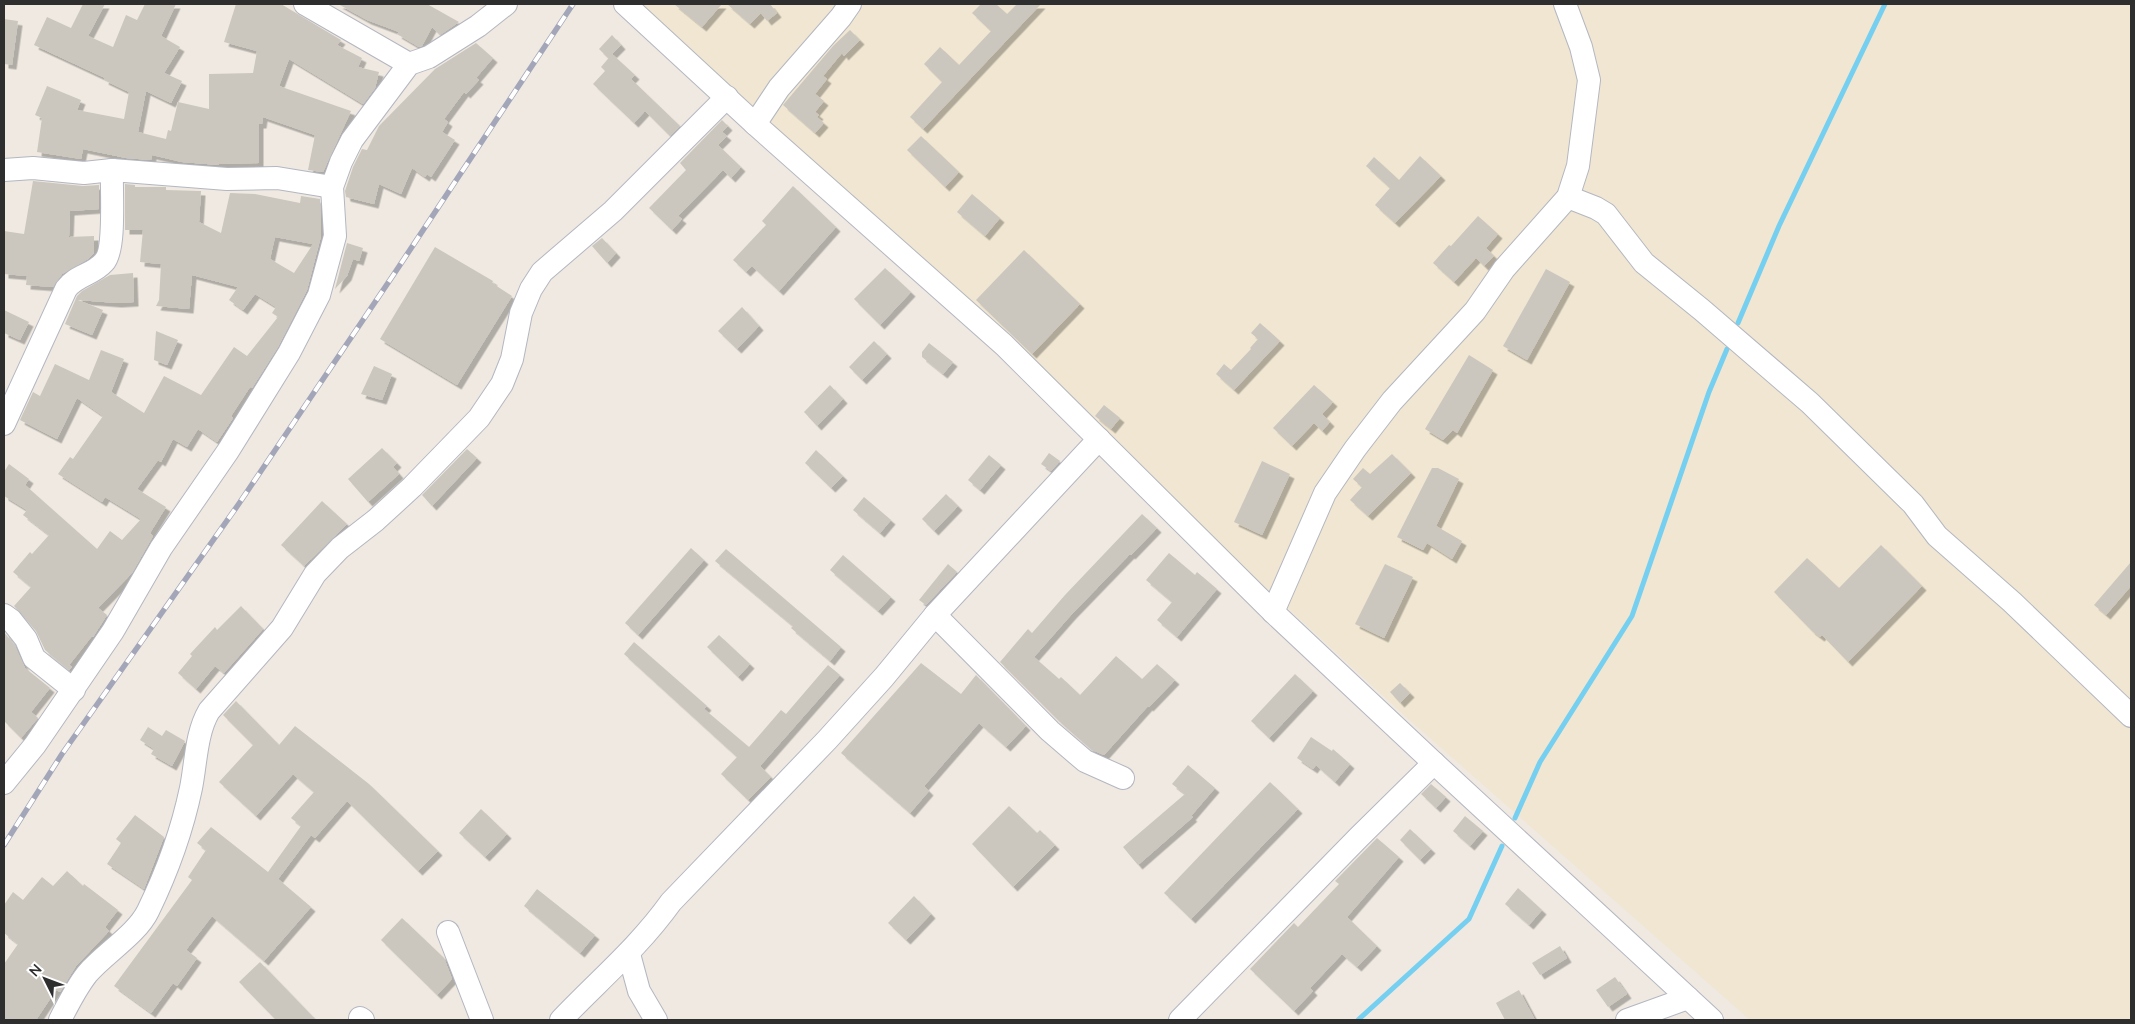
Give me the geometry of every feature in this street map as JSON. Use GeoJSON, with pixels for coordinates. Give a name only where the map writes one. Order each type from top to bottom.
{"type":"FeatureCollection","features":[{"type":"Feature","properties":{"kind":"street"},"geometry":{"type":"LineString","coordinates":[[306,4],[409,64]]}},
{"type":"Feature","properties":{"kind":"street"},"geometry":{"type":"LineString","coordinates":[[4,783],[35,745],[74,690],[113,631],[161,548],[228,451],[289,353],[320,295],[335,236],[332,188],[340,162],[352,140],[409,64],[429,56],[478,26],[506,4]]}},
{"type":"Feature","properties":{"kind":"street"},"geometry":{"type":"LineString","coordinates":[[625,4],[755,124],[1004,345],[1273,612],[1712,1020]]}},
{"type":"Feature","properties":{"kind":"street"},"geometry":{"type":"LineString","coordinates":[[755,124],[779,88],[841,17],[850,4]]}},
{"type":"Feature","properties":{"kind":"street"},"geometry":{"type":"LineString","coordinates":[[1273,612],[1325,493],[1354,449],[1392,400],[1475,311],[1504,269],[1568,197],[1578,166],[1589,80],[1581,47],[1565,4]]}},
{"type":"Feature","properties":{"kind":"street"},"geometry":{"type":"LineString","coordinates":[[60,1020],[73,995],[88,974],[147,914],[168,866],[178,836],[191,790],[203,721],[209,711],[282,628],[315,574],[340,548],[376,520],[412,487],[479,418],[502,384],[512,359],[521,313],[531,289],[542,272],[613,211],[727,98]]}},
{"type":"Feature","properties":{"kind":"street"},"geometry":{"type":"LineString","coordinates":[[4,170],[33,168],[84,173],[112,170],[227,179],[277,178],[332,188]]}},
{"type":"Feature","properties":{"kind":"street"},"geometry":{"type":"LineString","coordinates":[[4,424],[66,289],[78,277],[98,268],[106,261],[111,240],[112,170]]}},
{"type":"Feature","properties":{"kind":"street"},"geometry":{"type":"LineString","coordinates":[[1568,197],[1606,214],[1644,263],[1702,310],[1810,404],[1913,504],[1937,536],[2012,602],[2131,716]]}},
{"type":"Feature","properties":{"kind":"street"},"geometry":{"type":"LineString","coordinates":[[561,1020],[629,954],[671,902],[721,852],[884,677],[934,615],[1099,439]]}},
{"type":"Feature","properties":{"kind":"street"},"geometry":{"type":"LineString","coordinates":[[4,614],[26,639],[34,658],[74,690]]}},
{"type":"Feature","properties":{"kind":"street"},"geometry":{"type":"LineString","coordinates":[[934,615],[990,673],[1057,737],[1085,761],[1123,778]]}},
{"type":"Feature","properties":{"kind":"street"},"geometry":{"type":"LineString","coordinates":[[1180,1020],[1434,763]]}},
{"type":"Feature","properties":{"kind":"street"},"geometry":{"type":"LineString","coordinates":[[448,932],[482,1020]]}},
{"type":"Feature","properties":{"kind":"street"},"geometry":{"type":"LineString","coordinates":[[629,954],[640,991],[656,1020]]}},
{"type":"Feature","properties":{"kind":"street"},"geometry":{"type":"LineString","coordinates":[[1627,1020],[1688,998]]}},
{"type":"Feature","properties":{"kind":"shaded area"},"geometry":{"type":"Polygon","coordinates":[[[631,4],[2131,4],[2131,1020],[1750,1020],[1405,716],[631,4]]]}},
{"type":"Feature","properties":{"kind":"building"},"geometry":{"type":"Polygon","coordinates":[[[83,4],[105,4],[88,36],[113,47],[126,15],[137,20],[145,4],[176,4],[161,36],[180,47],[164,73],[182,81],[171,103],[146,91],[138,132],[166,139],[168,130],[171,131],[178,102],[209,109],[209,74],[253,73],[257,51],[224,42],[236,4],[281,4],[341,40],[337,45],[362,58],[358,67],[379,72],[375,88],[363,104],[289,59],[279,86],[351,111],[323,172],[308,170],[315,135],[263,117],[262,124],[259,124],[259,163],[219,165],[182,162],[152,155],[151,160],[126,158],[83,149],[81,159],[37,152],[42,118],[35,115],[47,86],[81,100],[77,110],[124,119],[129,92],[104,80],[105,78],[34,45],[47,17],[71,28],[83,4]]]}},
{"type":"Feature","properties":{"kind":"building"},"geometry":{"type":"Polygon","coordinates":[[[338,4],[427,4],[459,22],[440,35],[432,27],[422,46],[419,47],[397,34],[399,32],[367,20],[338,4]]]}},
{"type":"Feature","properties":{"kind":"building"},"geometry":{"type":"Polygon","coordinates":[[[674,4],[722,4],[702,27],[674,4]]]}},
{"type":"Feature","properties":{"kind":"building"},"geometry":{"type":"Polygon","coordinates":[[[727,4],[770,4],[777,13],[767,21],[761,13],[750,24],[727,4]]]}},
{"type":"Feature","properties":{"kind":"building"},"geometry":{"type":"Polygon","coordinates":[[[981,4],[996,4],[1007,14],[1017,4],[1041,4],[923,129],[910,117],[942,82],[924,64],[940,47],[959,65],[991,31],[972,13],[981,4]]]}},
{"type":"Feature","properties":{"kind":"building"},"geometry":{"type":"Polygon","coordinates":[[[4,19],[18,21],[12,65],[4,64],[4,19]]]}},
{"type":"Feature","properties":{"kind":"building"},"geometry":{"type":"Polygon","coordinates":[[[850,30],[860,40],[844,56],[842,53],[823,76],[827,79],[815,94],[824,101],[815,112],[819,115],[817,117],[824,123],[815,133],[783,105],[833,46],[850,30]]]}},
{"type":"Feature","properties":{"kind":"building"},"geometry":{"type":"Polygon","coordinates":[[[612,35],[621,45],[608,58],[599,49],[612,35]]]}},
{"type":"Feature","properties":{"kind":"building"},"geometry":{"type":"Polygon","coordinates":[[[476,43],[493,58],[476,78],[479,80],[466,94],[464,92],[444,119],[448,122],[442,132],[455,140],[431,177],[427,174],[425,177],[412,168],[401,194],[379,184],[374,204],[346,197],[345,191],[353,167],[362,149],[367,150],[379,126],[435,69],[476,43]]]}},
{"type":"Feature","properties":{"kind":"building"},"geometry":{"type":"Polygon","coordinates":[[[612,54],[635,75],[631,79],[680,126],[670,136],[645,111],[634,123],[593,84],[605,71],[601,67],[612,54]]]}},
{"type":"Feature","properties":{"kind":"building"},"geometry":{"type":"Polygon","coordinates":[[[722,120],[728,126],[722,132],[727,136],[718,145],[741,167],[731,178],[723,170],[678,216],[682,219],[672,230],[649,208],[686,170],[680,163],[722,120]]]}},
{"type":"Feature","properties":{"kind":"building"},"geometry":{"type":"Polygon","coordinates":[[[921,136],[959,172],[945,187],[907,150],[921,136]]]}},
{"type":"Feature","properties":{"kind":"building"},"geometry":{"type":"Polygon","coordinates":[[[1420,156],[1441,176],[1395,223],[1375,205],[1390,188],[1366,166],[1374,157],[1399,180],[1420,156]]]}},
{"type":"Feature","properties":{"kind":"building"},"geometry":{"type":"Polygon","coordinates":[[[33,181],[83,186],[99,185],[99,209],[70,211],[69,237],[94,236],[94,253],[88,259],[62,274],[53,287],[26,285],[27,276],[4,274],[4,231],[24,234],[33,181]]]}},
{"type":"Feature","properties":{"kind":"building"},"geometry":{"type":"Polygon","coordinates":[[[125,184],[135,185],[135,187],[166,187],[166,190],[201,191],[199,222],[221,233],[230,193],[255,194],[300,203],[301,196],[320,199],[321,236],[307,290],[278,347],[252,388],[250,387],[231,416],[233,418],[217,442],[198,429],[187,447],[173,439],[161,462],[158,460],[137,489],[166,507],[150,533],[153,536],[132,573],[98,608],[107,615],[93,637],[69,665],[72,667],[69,670],[45,650],[36,631],[14,606],[31,587],[13,572],[30,552],[32,554],[49,535],[23,515],[27,510],[4,496],[4,472],[9,464],[29,479],[25,485],[97,549],[110,531],[122,540],[141,519],[105,497],[102,502],[58,474],[70,457],[73,459],[103,416],[77,398],[57,439],[20,420],[33,392],[40,396],[55,364],[89,380],[101,350],[124,359],[111,392],[144,413],[164,376],[201,395],[234,347],[247,356],[278,317],[272,313],[276,307],[255,294],[243,310],[229,300],[238,287],[192,275],[189,309],[156,306],[159,300],[161,264],[140,262],[143,230],[125,230],[125,184]],[[275,237],[270,259],[294,273],[313,244],[275,237]]]}},
{"type":"Feature","properties":{"kind":"building"},"geometry":{"type":"Polygon","coordinates":[[[793,186],[836,227],[779,291],[752,266],[746,272],[733,260],[766,225],[762,221],[793,186]]]}},
{"type":"Feature","properties":{"kind":"building"},"geometry":{"type":"Polygon","coordinates":[[[972,194],[1000,218],[985,236],[957,212],[972,194]]]}},
{"type":"Feature","properties":{"kind":"building"},"geometry":{"type":"Polygon","coordinates":[[[1478,216],[1498,234],[1486,248],[1494,256],[1484,266],[1476,258],[1454,282],[1433,263],[1478,216]]]}},
{"type":"Feature","properties":{"kind":"building"},"geometry":{"type":"Polygon","coordinates":[[[602,238],[616,253],[607,263],[592,246],[602,238]]]}},
{"type":"Feature","properties":{"kind":"building"},"geometry":{"type":"Polygon","coordinates":[[[347,243],[363,248],[359,261],[353,259],[347,276],[335,289],[347,243]]]}},
{"type":"Feature","properties":{"kind":"building"},"geometry":{"type":"Polygon","coordinates":[[[435,247],[493,281],[492,283],[512,296],[457,385],[380,339],[435,247]]]}},
{"type":"Feature","properties":{"kind":"building"},"geometry":{"type":"Polygon","coordinates":[[[1024,250],[1080,304],[1032,354],[976,300],[1024,250]]]}},
{"type":"Feature","properties":{"kind":"building"},"geometry":{"type":"Polygon","coordinates":[[[885,268],[911,292],[880,325],[854,299],[885,268]]]}},
{"type":"Feature","properties":{"kind":"building"},"geometry":{"type":"Polygon","coordinates":[[[1546,269],[1570,282],[1527,360],[1503,346],[1546,269]]]}},
{"type":"Feature","properties":{"kind":"building"},"geometry":{"type":"Polygon","coordinates":[[[133,273],[134,302],[117,303],[78,300],[103,310],[92,335],[65,324],[77,296],[82,291],[110,275],[133,273]]]}},
{"type":"Feature","properties":{"kind":"building"},"geometry":{"type":"Polygon","coordinates":[[[742,307],[759,326],[737,349],[718,331],[742,307]]]}},
{"type":"Feature","properties":{"kind":"building"},"geometry":{"type":"Polygon","coordinates":[[[4,310],[29,322],[20,340],[4,333],[4,310]]]}},
{"type":"Feature","properties":{"kind":"building"},"geometry":{"type":"Polygon","coordinates":[[[1260,323],[1280,341],[1234,390],[1216,374],[1224,364],[1231,370],[1251,349],[1258,339],[1251,333],[1260,323]]]}},
{"type":"Feature","properties":{"kind":"building"},"geometry":{"type":"Polygon","coordinates":[[[156,331],[178,340],[167,365],[154,360],[156,331]]]}},
{"type":"Feature","properties":{"kind":"building"},"geometry":{"type":"Polygon","coordinates":[[[874,341],[887,354],[862,380],[849,367],[874,341]]]}},
{"type":"Feature","properties":{"kind":"building"},"geometry":{"type":"Polygon","coordinates":[[[929,343],[953,362],[943,374],[922,357],[922,352],[929,343]]]}},
{"type":"Feature","properties":{"kind":"building"},"geometry":{"type":"Polygon","coordinates":[[[1469,355],[1493,370],[1457,433],[1453,430],[1443,440],[1425,429],[1469,355]]]}},
{"type":"Feature","properties":{"kind":"building"},"geometry":{"type":"Polygon","coordinates":[[[374,366],[392,374],[382,400],[361,394],[374,366]]]}},
{"type":"Feature","properties":{"kind":"building"},"geometry":{"type":"Polygon","coordinates":[[[830,385],[843,399],[817,426],[804,412],[830,385]]]}},
{"type":"Feature","properties":{"kind":"building"},"geometry":{"type":"Polygon","coordinates":[[[1314,385],[1333,402],[1322,414],[1330,422],[1322,431],[1314,423],[1292,446],[1273,428],[1314,385]]]}},
{"type":"Feature","properties":{"kind":"building"},"geometry":{"type":"Polygon","coordinates":[[[1104,405],[1120,418],[1111,429],[1095,416],[1104,405]]]}},
{"type":"Feature","properties":{"kind":"building"},"geometry":{"type":"Polygon","coordinates":[[[382,448],[397,463],[393,467],[399,474],[368,502],[348,479],[382,448]]]}},
{"type":"Feature","properties":{"kind":"building"},"geometry":{"type":"Polygon","coordinates":[[[467,449],[477,458],[432,506],[422,495],[467,449]]]}},
{"type":"Feature","properties":{"kind":"building"},"geometry":{"type":"Polygon","coordinates":[[[816,450],[843,476],[831,488],[805,463],[816,450]]]}},
{"type":"Feature","properties":{"kind":"building"},"geometry":{"type":"Polygon","coordinates":[[[1049,453],[1060,461],[1051,471],[1041,464],[1049,453]]]}},
{"type":"Feature","properties":{"kind":"building"},"geometry":{"type":"Polygon","coordinates":[[[1392,454],[1411,473],[1368,516],[1350,500],[1362,487],[1353,479],[1363,468],[1370,474],[1392,454]]]}},
{"type":"Feature","properties":{"kind":"building"},"geometry":{"type":"Polygon","coordinates":[[[989,455],[1001,465],[980,490],[968,480],[989,455]]]}},
{"type":"Feature","properties":{"kind":"building"},"geometry":{"type":"Polygon","coordinates":[[[1262,461],[1290,474],[1262,535],[1234,522],[1262,461]]]}},
{"type":"Feature","properties":{"kind":"building"},"geometry":{"type":"Polygon","coordinates":[[[1432,468],[1438,468],[1459,479],[1436,526],[1462,541],[1452,559],[1427,543],[1423,550],[1397,537],[1432,468]]]}},
{"type":"Feature","properties":{"kind":"building"},"geometry":{"type":"Polygon","coordinates":[[[946,494],[958,506],[934,531],[922,519],[946,494]]]}},
{"type":"Feature","properties":{"kind":"building"},"geometry":{"type":"Polygon","coordinates":[[[864,497],[891,520],[880,533],[853,510],[864,497]]]}},
{"type":"Feature","properties":{"kind":"building"},"geometry":{"type":"Polygon","coordinates":[[[322,501],[347,524],[304,566],[281,545],[322,501]]]}},
{"type":"Feature","properties":{"kind":"building"},"geometry":{"type":"Polygon","coordinates":[[[1142,514],[1157,528],[1071,615],[1034,657],[1059,679],[1061,677],[1080,695],[1116,656],[1142,679],[1157,664],[1175,680],[1148,706],[1104,755],[1092,750],[1059,721],[1000,662],[1028,629],[1032,633],[1065,595],[1142,514]]]}},
{"type":"Feature","properties":{"kind":"building"},"geometry":{"type":"Polygon","coordinates":[[[1881,545],[1922,586],[1848,662],[1822,635],[1820,637],[1812,631],[1774,592],[1807,558],[1839,588],[1881,545]]]}},
{"type":"Feature","properties":{"kind":"building"},"geometry":{"type":"Polygon","coordinates":[[[691,548],[704,560],[638,635],[625,623],[691,548]]]}},
{"type":"Feature","properties":{"kind":"building"},"geometry":{"type":"Polygon","coordinates":[[[726,549],[841,647],[830,661],[791,628],[793,626],[715,561],[726,549]]]}},
{"type":"Feature","properties":{"kind":"building"},"geometry":{"type":"Polygon","coordinates":[[[1169,553],[1195,575],[1197,572],[1217,589],[1177,637],[1157,620],[1172,602],[1146,580],[1169,553]]]}},
{"type":"Feature","properties":{"kind":"building"},"geometry":{"type":"Polygon","coordinates":[[[843,555],[891,597],[878,611],[830,570],[843,555]]]}},
{"type":"Feature","properties":{"kind":"building"},"geometry":{"type":"Polygon","coordinates":[[[2131,562],[2131,586],[2106,615],[2094,605],[2131,562]]]}},
{"type":"Feature","properties":{"kind":"building"},"geometry":{"type":"Polygon","coordinates":[[[948,564],[957,572],[926,605],[919,600],[948,564]]]}},
{"type":"Feature","properties":{"kind":"building"},"geometry":{"type":"Polygon","coordinates":[[[1385,564],[1413,577],[1384,638],[1355,624],[1385,564]]]}},
{"type":"Feature","properties":{"kind":"building"},"geometry":{"type":"Polygon","coordinates":[[[241,606],[263,629],[224,673],[215,666],[196,689],[178,673],[192,656],[190,654],[215,627],[217,630],[241,606]]]}},
{"type":"Feature","properties":{"kind":"building"},"geometry":{"type":"Polygon","coordinates":[[[4,632],[15,646],[25,668],[50,688],[31,712],[38,718],[21,738],[4,721],[4,632]]]}},
{"type":"Feature","properties":{"kind":"building"},"geometry":{"type":"Polygon","coordinates":[[[719,635],[750,664],[738,677],[707,647],[719,635]]]}},
{"type":"Feature","properties":{"kind":"building"},"geometry":{"type":"Polygon","coordinates":[[[634,642],[707,706],[704,709],[749,747],[781,710],[786,714],[828,665],[840,675],[760,766],[771,777],[748,800],[721,774],[737,757],[624,654],[634,642]]]}},
{"type":"Feature","properties":{"kind":"building"},"geometry":{"type":"Polygon","coordinates":[[[921,663],[961,694],[976,675],[1026,726],[1006,747],[979,723],[924,786],[929,791],[910,813],[841,753],[921,663]]]}},
{"type":"Feature","properties":{"kind":"building"},"geometry":{"type":"Polygon","coordinates":[[[1295,674],[1313,691],[1269,738],[1251,721],[1295,674]]]}},
{"type":"Feature","properties":{"kind":"building"},"geometry":{"type":"Polygon","coordinates":[[[1400,683],[1410,693],[1400,703],[1390,692],[1400,683]]]}},
{"type":"Feature","properties":{"kind":"building"},"geometry":{"type":"Polygon","coordinates":[[[236,701],[279,745],[295,726],[369,784],[438,851],[418,871],[347,801],[315,838],[311,835],[278,879],[311,907],[264,961],[212,916],[186,950],[197,958],[177,986],[173,983],[151,1013],[114,986],[192,880],[188,877],[206,850],[197,843],[211,827],[268,872],[301,826],[291,818],[314,792],[293,774],[256,816],[219,782],[253,745],[223,715],[236,701]]]}},
{"type":"Feature","properties":{"kind":"building"},"geometry":{"type":"Polygon","coordinates":[[[148,727],[162,736],[166,730],[185,741],[172,766],[151,754],[154,749],[140,740],[148,727]]]}},
{"type":"Feature","properties":{"kind":"building"},"geometry":{"type":"Polygon","coordinates":[[[1311,737],[1332,751],[1333,749],[1350,764],[1335,782],[1316,765],[1313,769],[1297,758],[1311,737]]]}},
{"type":"Feature","properties":{"kind":"building"},"geometry":{"type":"Polygon","coordinates":[[[1188,765],[1215,788],[1191,816],[1193,817],[1138,865],[1123,847],[1185,794],[1172,784],[1188,765]]]}},
{"type":"Feature","properties":{"kind":"building"},"geometry":{"type":"Polygon","coordinates":[[[1270,782],[1298,809],[1191,919],[1164,893],[1270,782]]]}},
{"type":"Feature","properties":{"kind":"building"},"geometry":{"type":"Polygon","coordinates":[[[1431,784],[1446,797],[1436,808],[1421,794],[1431,784]]]}},
{"type":"Feature","properties":{"kind":"building"},"geometry":{"type":"Polygon","coordinates":[[[1009,806],[1037,833],[1040,830],[1055,845],[1013,887],[972,844],[1009,806]]]}},
{"type":"Feature","properties":{"kind":"building"},"geometry":{"type":"Polygon","coordinates":[[[481,809],[507,834],[485,857],[459,833],[481,809]]]}},
{"type":"Feature","properties":{"kind":"building"},"geometry":{"type":"Polygon","coordinates":[[[135,815],[164,837],[144,889],[107,864],[121,843],[116,839],[135,815]]]}},
{"type":"Feature","properties":{"kind":"building"},"geometry":{"type":"Polygon","coordinates":[[[1465,816],[1483,831],[1470,846],[1453,831],[1465,816]]]}},
{"type":"Feature","properties":{"kind":"building"},"geometry":{"type":"Polygon","coordinates":[[[1410,829],[1431,849],[1420,860],[1400,840],[1410,829]]]}},
{"type":"Feature","properties":{"kind":"building"},"geometry":{"type":"Polygon","coordinates":[[[1377,838],[1399,857],[1347,917],[1377,946],[1357,967],[1342,954],[1310,988],[1313,991],[1294,1011],[1250,969],[1294,923],[1298,927],[1339,884],[1335,881],[1377,838]]]}},
{"type":"Feature","properties":{"kind":"building"},"geometry":{"type":"Polygon","coordinates":[[[67,871],[83,886],[84,884],[118,910],[105,927],[109,931],[76,966],[60,992],[56,990],[36,1020],[4,1020],[4,964],[18,944],[4,933],[4,905],[13,892],[23,900],[42,877],[53,886],[67,871]]]}},
{"type":"Feature","properties":{"kind":"building"},"geometry":{"type":"Polygon","coordinates":[[[1518,888],[1542,910],[1529,925],[1505,904],[1518,888]]]}},
{"type":"Feature","properties":{"kind":"building"},"geometry":{"type":"Polygon","coordinates":[[[537,889],[595,935],[580,953],[524,906],[537,889]]]}},
{"type":"Feature","properties":{"kind":"building"},"geometry":{"type":"Polygon","coordinates":[[[914,896],[931,914],[906,940],[888,923],[914,896]]]}},
{"type":"Feature","properties":{"kind":"building"},"geometry":{"type":"Polygon","coordinates":[[[402,918],[444,958],[452,979],[437,995],[381,940],[402,918]]]}},
{"type":"Feature","properties":{"kind":"building"},"geometry":{"type":"Polygon","coordinates":[[[1560,946],[1567,958],[1540,975],[1532,963],[1560,946]]]}},
{"type":"Feature","properties":{"kind":"building"},"geometry":{"type":"Polygon","coordinates":[[[260,962],[316,1020],[276,1020],[239,982],[260,962]]]}},
{"type":"Feature","properties":{"kind":"building"},"geometry":{"type":"Polygon","coordinates":[[[1615,977],[1627,994],[1608,1007],[1596,990],[1615,977]]]}},
{"type":"Feature","properties":{"kind":"building"},"geometry":{"type":"Polygon","coordinates":[[[1519,990],[1535,1020],[1505,1020],[1496,1003],[1519,990]]]}},
{"type":"Feature","properties":{"kind":"waterway"},"geometry":{"type":"LineString","coordinates":[[1738,323],[1779,226],[1885,4]]}},
{"type":"Feature","properties":{"kind":"waterway"},"geometry":{"type":"LineString","coordinates":[[1515,818],[1540,762],[1632,616],[1709,392],[1727,349]]}},
{"type":"Feature","properties":{"kind":"waterway"},"geometry":{"type":"LineString","coordinates":[[1358,1020],[1469,919],[1502,846]]}},
{"type":"Feature","properties":{"kind":"railway"},"geometry":{"type":"LineString","coordinates":[[4,845],[62,754],[238,505],[573,4]]}}]}
